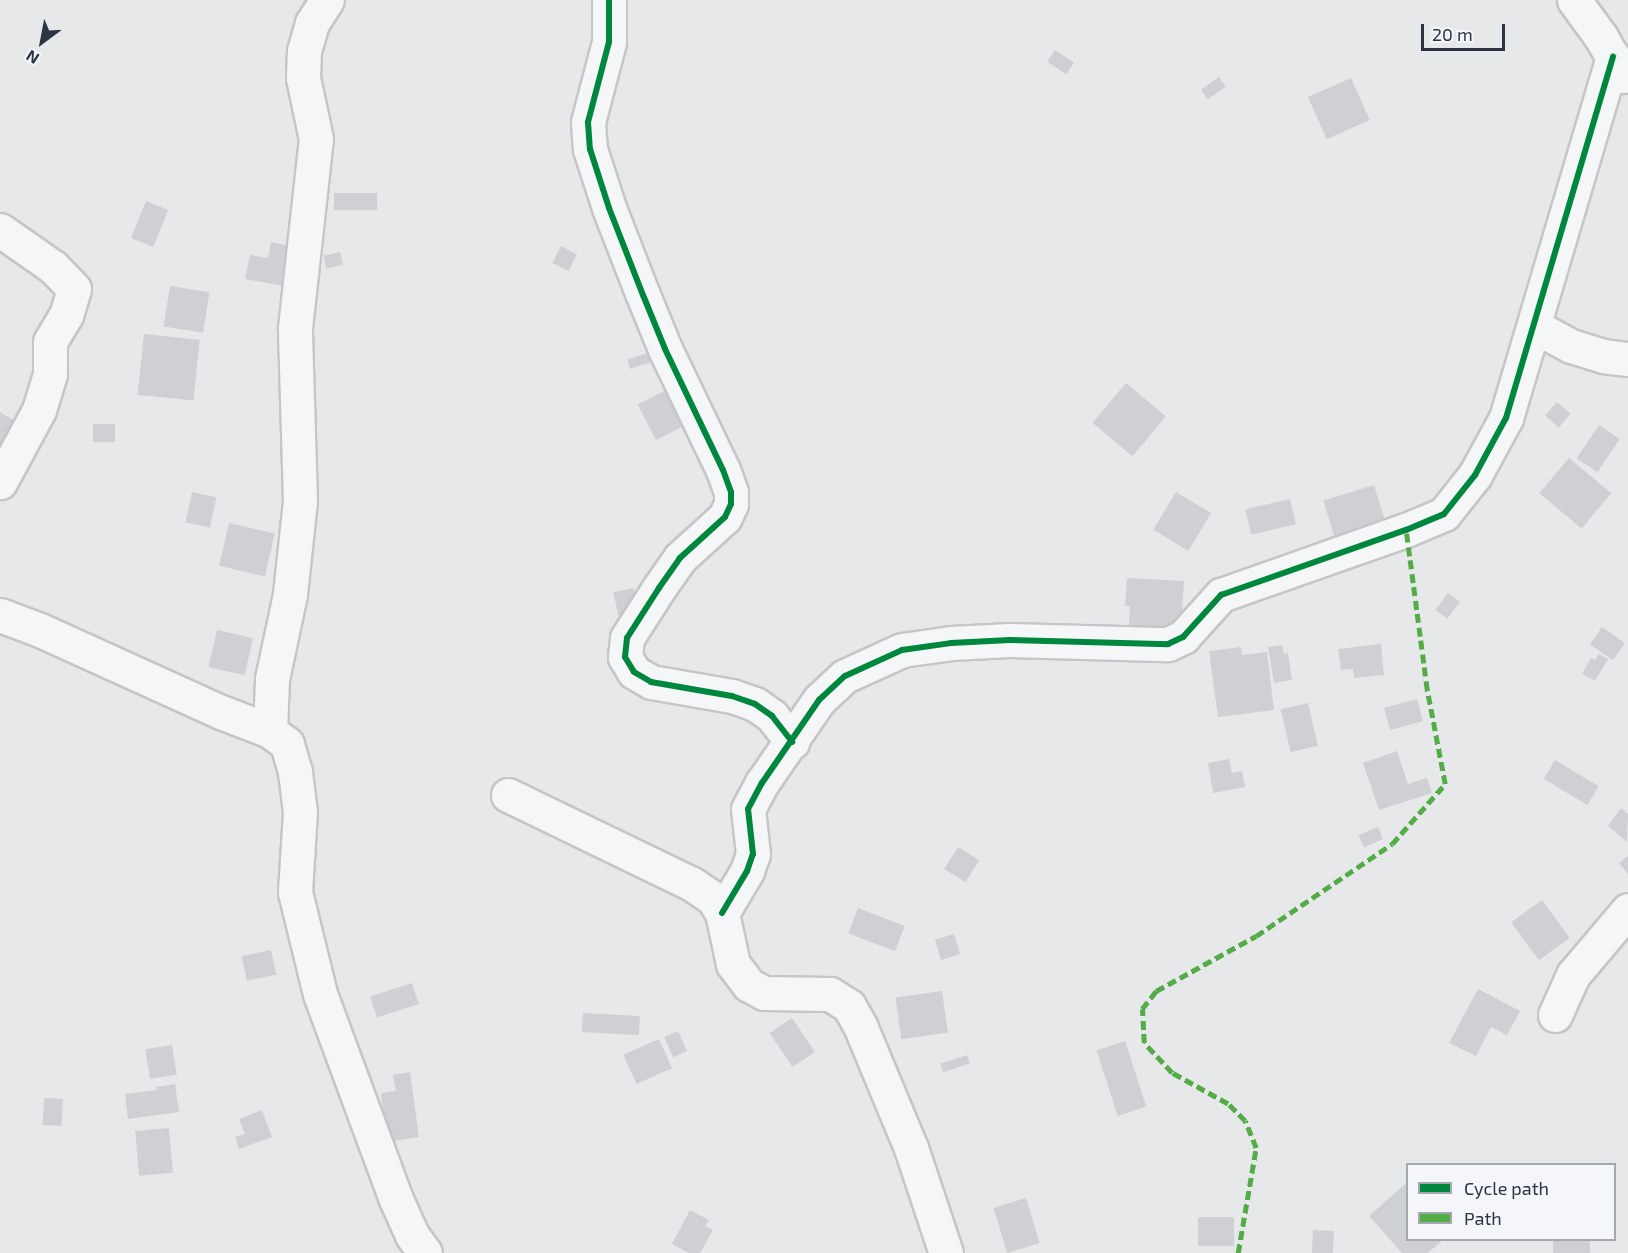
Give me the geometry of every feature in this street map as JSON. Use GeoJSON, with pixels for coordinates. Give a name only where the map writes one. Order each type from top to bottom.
{"type":"FeatureCollection","features":[{"type":"Feature","properties":{"kind":"street"},"geometry":{"type":"LineString","coordinates":[[270,731],[272,679],[290,594],[300,501],[295,328],[316,139],[303,78],[304,51],[312,22],[327,0]]}},
{"type":"Feature","properties":{"kind":"street"},"geometry":{"type":"LineString","coordinates":[[609,0],[609,42],[588,122],[590,149],[609,208],[643,295],[665,349],[723,470],[731,492],[732,504],[725,517],[685,552],[659,588],[627,638],[625,657],[634,672],[651,682],[732,696],[755,704],[772,716],[792,742]]}},
{"type":"Feature","properties":{"kind":"street"},"geometry":{"type":"LineString","coordinates":[[722,913],[747,872],[753,854],[748,809],[762,783],[819,700],[844,676],[902,650],[951,644],[1010,640],[1168,644],[1183,637],[1221,595],[1406,530],[1444,514],[1475,475],[1506,418],[1618,54],[1574,0]]}},
{"type":"Feature","properties":{"kind":"street"},"geometry":{"type":"LineString","coordinates":[[0,230],[53,267],[74,289],[66,315],[50,342],[50,374],[39,410],[0,482]]}},
{"type":"Feature","properties":{"kind":"street"},"geometry":{"type":"LineString","coordinates":[[1534,326],[1571,345],[1603,356],[1628,359]]}},
{"type":"Feature","properties":{"kind":"street"},"geometry":{"type":"LineString","coordinates":[[0,615],[40,630],[221,712],[270,731],[287,744],[295,772],[300,812],[295,892],[320,994],[395,1197],[412,1235],[425,1253]]}},
{"type":"Feature","properties":{"kind":"street"},"geometry":{"type":"LineString","coordinates":[[508,795],[692,884],[713,898],[722,913],[733,964],[748,985],[764,993],[830,994],[849,1006],[861,1028],[911,1148],[946,1253]]}},
{"type":"Feature","properties":{"kind":"street"},"geometry":{"type":"LineString","coordinates":[[1555,1015],[1573,975],[1628,910]]}},
{"type":"Feature","properties":{"kind":"building"},"geometry":{"type":"Polygon","coordinates":[[[1055,50],[1074,63],[1066,74],[1047,62],[1055,50]]]}},
{"type":"Feature","properties":{"kind":"building"},"geometry":{"type":"Polygon","coordinates":[[[1219,77],[1226,87],[1208,99],[1201,90],[1219,77]]]}},
{"type":"Feature","properties":{"kind":"building"},"geometry":{"type":"Polygon","coordinates":[[[1351,78],[1370,120],[1327,139],[1308,97],[1351,78]]]}},
{"type":"Feature","properties":{"kind":"building"},"geometry":{"type":"Polygon","coordinates":[[[334,193],[377,193],[377,210],[334,210],[334,193]]]}},
{"type":"Feature","properties":{"kind":"building"},"geometry":{"type":"Polygon","coordinates":[[[146,201],[168,210],[153,247],[131,238],[146,201]]]}},
{"type":"Feature","properties":{"kind":"building"},"geometry":{"type":"Polygon","coordinates":[[[271,242],[291,246],[284,286],[245,279],[250,255],[268,258],[271,242]]]}},
{"type":"Feature","properties":{"kind":"building"},"geometry":{"type":"Polygon","coordinates":[[[561,246],[577,254],[568,271],[552,263],[561,246]]]}},
{"type":"Feature","properties":{"kind":"building"},"geometry":{"type":"Polygon","coordinates":[[[340,252],[343,265],[326,268],[323,256],[340,252]]]}},
{"type":"Feature","properties":{"kind":"building"},"geometry":{"type":"Polygon","coordinates":[[[170,286],[210,292],[203,333],[164,326],[170,286]]]}},
{"type":"Feature","properties":{"kind":"building"},"geometry":{"type":"Polygon","coordinates":[[[144,334],[200,340],[193,401],[138,395],[144,334]]]}},
{"type":"Feature","properties":{"kind":"building"},"geometry":{"type":"Polygon","coordinates":[[[654,351],[657,361],[630,369],[627,359],[654,351]]]}},
{"type":"Feature","properties":{"kind":"building"},"geometry":{"type":"Polygon","coordinates":[[[1126,383],[1166,416],[1132,456],[1093,423],[1126,383]]]}},
{"type":"Feature","properties":{"kind":"building"},"geometry":{"type":"Polygon","coordinates":[[[668,389],[686,425],[656,440],[638,404],[668,389]]]}},
{"type":"Feature","properties":{"kind":"building"},"geometry":{"type":"Polygon","coordinates":[[[1557,402],[1571,414],[1559,427],[1545,416],[1557,402]]]}},
{"type":"Feature","properties":{"kind":"building"},"geometry":{"type":"Polygon","coordinates":[[[0,412],[26,428],[0,469],[0,412]]]}},
{"type":"Feature","properties":{"kind":"building"},"geometry":{"type":"Polygon","coordinates":[[[93,424],[115,424],[115,442],[93,442],[93,424]]]}},
{"type":"Feature","properties":{"kind":"building"},"geometry":{"type":"Polygon","coordinates":[[[1599,425],[1620,439],[1597,472],[1577,458],[1599,425]]]}},
{"type":"Feature","properties":{"kind":"building"},"geometry":{"type":"Polygon","coordinates":[[[1569,458],[1611,493],[1582,529],[1539,493],[1569,458]]]}},
{"type":"Feature","properties":{"kind":"building"},"geometry":{"type":"Polygon","coordinates":[[[1374,485],[1388,530],[1337,545],[1323,500],[1374,485]]]}},
{"type":"Feature","properties":{"kind":"building"},"geometry":{"type":"Polygon","coordinates":[[[192,492],[216,497],[210,528],[186,522],[192,492]]]}},
{"type":"Feature","properties":{"kind":"building"},"geometry":{"type":"Polygon","coordinates":[[[1176,492],[1211,513],[1188,551],[1153,530],[1176,492]]]}},
{"type":"Feature","properties":{"kind":"building"},"geometry":{"type":"Polygon","coordinates":[[[1290,499],[1296,524],[1251,535],[1245,509],[1290,499]]]}},
{"type":"Feature","properties":{"kind":"building"},"geometry":{"type":"Polygon","coordinates":[[[229,523],[275,534],[265,576],[219,566],[229,523]]]}},
{"type":"Feature","properties":{"kind":"building"},"geometry":{"type":"Polygon","coordinates":[[[1127,578],[1184,581],[1181,629],[1129,627],[1130,606],[1125,606],[1127,578]]]}},
{"type":"Feature","properties":{"kind":"building"},"geometry":{"type":"Polygon","coordinates":[[[634,588],[639,611],[618,616],[613,592],[634,588]]]}},
{"type":"Feature","properties":{"kind":"building"},"geometry":{"type":"Polygon","coordinates":[[[1448,593],[1460,602],[1447,619],[1435,610],[1448,593]]]}},
{"type":"Feature","properties":{"kind":"building"},"geometry":{"type":"Polygon","coordinates":[[[1602,627],[1625,643],[1613,660],[1590,644],[1602,627]]]}},
{"type":"Feature","properties":{"kind":"building"},"geometry":{"type":"Polygon","coordinates":[[[217,630],[253,638],[245,675],[208,667],[217,630]]]}},
{"type":"Feature","properties":{"kind":"building"},"geometry":{"type":"Polygon","coordinates":[[[1381,644],[1384,675],[1354,678],[1353,669],[1341,670],[1338,649],[1381,644]]]}},
{"type":"Feature","properties":{"kind":"building"},"geometry":{"type":"Polygon","coordinates":[[[1282,645],[1284,654],[1288,653],[1292,680],[1274,683],[1268,647],[1282,645]]]}},
{"type":"Feature","properties":{"kind":"building"},"geometry":{"type":"Polygon","coordinates":[[[1241,647],[1242,655],[1267,652],[1274,710],[1218,717],[1209,651],[1241,647]]]}},
{"type":"Feature","properties":{"kind":"building"},"geometry":{"type":"Polygon","coordinates":[[[1599,654],[1608,659],[1595,681],[1582,674],[1591,658],[1595,660],[1599,654]]]}},
{"type":"Feature","properties":{"kind":"building"},"geometry":{"type":"Polygon","coordinates":[[[1417,699],[1423,721],[1390,730],[1384,708],[1417,699]]]}},
{"type":"Feature","properties":{"kind":"building"},"geometry":{"type":"Polygon","coordinates":[[[1308,703],[1318,746],[1291,752],[1281,709],[1308,703]]]}},
{"type":"Feature","properties":{"kind":"building"},"geometry":{"type":"Polygon","coordinates":[[[1397,751],[1408,784],[1427,778],[1432,793],[1379,810],[1363,763],[1397,751]]]}},
{"type":"Feature","properties":{"kind":"building"},"geometry":{"type":"Polygon","coordinates":[[[1229,759],[1232,773],[1242,771],[1245,787],[1213,793],[1208,763],[1229,759]]]}},
{"type":"Feature","properties":{"kind":"building"},"geometry":{"type":"Polygon","coordinates":[[[1555,760],[1599,786],[1587,805],[1544,779],[1555,760]]]}},
{"type":"Feature","properties":{"kind":"building"},"geometry":{"type":"Polygon","coordinates":[[[1621,808],[1628,814],[1627,842],[1608,826],[1621,808]]]}},
{"type":"Feature","properties":{"kind":"building"},"geometry":{"type":"Polygon","coordinates":[[[1378,827],[1383,839],[1364,847],[1359,835],[1378,827]]]}},
{"type":"Feature","properties":{"kind":"building"},"geometry":{"type":"Polygon","coordinates":[[[958,847],[979,860],[965,882],[944,869],[958,847]]]}},
{"type":"Feature","properties":{"kind":"building"},"geometry":{"type":"Polygon","coordinates":[[[1628,856],[1628,874],[1619,863],[1628,856]]]}},
{"type":"Feature","properties":{"kind":"building"},"geometry":{"type":"Polygon","coordinates":[[[1542,900],[1570,938],[1539,960],[1511,922],[1542,900]]]}},
{"type":"Feature","properties":{"kind":"building"},"geometry":{"type":"Polygon","coordinates":[[[858,908],[905,926],[895,951],[848,933],[858,908]]]}},
{"type":"Feature","properties":{"kind":"building"},"geometry":{"type":"Polygon","coordinates":[[[954,934],[960,954],[941,960],[935,940],[954,934]]]}},
{"type":"Feature","properties":{"kind":"building"},"geometry":{"type":"Polygon","coordinates":[[[271,950],[276,974],[247,981],[242,956],[271,950]]]}},
{"type":"Feature","properties":{"kind":"building"},"geometry":{"type":"Polygon","coordinates":[[[412,983],[419,1004],[377,1018],[370,997],[412,983]]]}},
{"type":"Feature","properties":{"kind":"building"},"geometry":{"type":"Polygon","coordinates":[[[1478,989],[1520,1011],[1507,1035],[1491,1027],[1476,1056],[1449,1043],[1478,989]]]}},
{"type":"Feature","properties":{"kind":"building"},"geometry":{"type":"Polygon","coordinates":[[[942,991],[948,1033],[901,1039],[895,998],[942,991]]]}},
{"type":"Feature","properties":{"kind":"building"},"geometry":{"type":"Polygon","coordinates":[[[583,1013],[640,1016],[639,1035],[582,1032],[583,1013]]]}},
{"type":"Feature","properties":{"kind":"building"},"geometry":{"type":"Polygon","coordinates":[[[792,1018],[815,1052],[793,1067],[770,1033],[792,1018]]]}},
{"type":"Feature","properties":{"kind":"building"},"geometry":{"type":"Polygon","coordinates":[[[678,1031],[687,1051],[673,1057],[664,1037],[678,1031]]]}},
{"type":"Feature","properties":{"kind":"building"},"geometry":{"type":"Polygon","coordinates":[[[659,1039],[672,1068],[636,1084],[623,1055],[659,1039]]]}},
{"type":"Feature","properties":{"kind":"building"},"geometry":{"type":"Polygon","coordinates":[[[1125,1041],[1146,1107],[1118,1116],[1096,1050],[1125,1041]]]}},
{"type":"Feature","properties":{"kind":"building"},"geometry":{"type":"Polygon","coordinates":[[[172,1045],[177,1075],[150,1079],[145,1049],[172,1045]]]}},
{"type":"Feature","properties":{"kind":"building"},"geometry":{"type":"Polygon","coordinates":[[[967,1055],[970,1064],[943,1072],[940,1064],[967,1055]]]}},
{"type":"Feature","properties":{"kind":"building"},"geometry":{"type":"Polygon","coordinates":[[[410,1072],[419,1137],[387,1142],[381,1093],[396,1091],[393,1075],[410,1072]]]}},
{"type":"Feature","properties":{"kind":"building"},"geometry":{"type":"Polygon","coordinates":[[[175,1084],[179,1112],[128,1119],[125,1094],[157,1090],[156,1087],[175,1084]]]}},
{"type":"Feature","properties":{"kind":"building"},"geometry":{"type":"Polygon","coordinates":[[[44,1098],[63,1099],[62,1126],[43,1125],[44,1098]]]}},
{"type":"Feature","properties":{"kind":"building"},"geometry":{"type":"Polygon","coordinates":[[[262,1110],[272,1137],[239,1149],[235,1137],[245,1134],[239,1119],[262,1110]]]}},
{"type":"Feature","properties":{"kind":"building"},"geometry":{"type":"Polygon","coordinates":[[[169,1128],[173,1173],[139,1176],[135,1131],[169,1128]]]}},
{"type":"Feature","properties":{"kind":"building"},"geometry":{"type":"Polygon","coordinates":[[[1405,1184],[1406,1241],[1442,1241],[1428,1253],[1402,1253],[1369,1216],[1405,1184]]]}},
{"type":"Feature","properties":{"kind":"building"},"geometry":{"type":"Polygon","coordinates":[[[1026,1198],[1040,1243],[1007,1253],[993,1208],[1026,1198]]]}},
{"type":"Feature","properties":{"kind":"building"},"geometry":{"type":"Polygon","coordinates":[[[690,1210],[709,1220],[705,1226],[713,1230],[700,1253],[689,1253],[672,1244],[690,1210]]]}},
{"type":"Feature","properties":{"kind":"building"},"geometry":{"type":"Polygon","coordinates":[[[1198,1217],[1234,1217],[1234,1246],[1198,1246],[1198,1217]]]}},
{"type":"Feature","properties":{"kind":"building"},"geometry":{"type":"Polygon","coordinates":[[[1313,1230],[1334,1231],[1333,1253],[1312,1253],[1313,1230]]]}},
{"type":"Feature","properties":{"kind":"building"},"geometry":{"type":"Polygon","coordinates":[[[1553,1241],[1590,1241],[1590,1253],[1553,1253],[1553,1241]]]}},
{"type":"Feature","properties":{"kind":"marked path"},"geometry":{"type":"LineString","coordinates":[[1238,1253],[1256,1148],[1245,1121],[1228,1104],[1172,1073],[1144,1043],[1142,1009],[1156,991],[1256,936],[1392,844],[1445,784],[1427,690],[1406,530]]}},
{"type":"Feature","properties":{"kind":"cycle path"},"geometry":{"type":"LineString","coordinates":[[609,0],[609,42],[588,122],[590,149],[609,208],[665,349],[723,470],[731,492],[731,504],[725,517],[680,558],[659,588],[627,638],[625,657],[634,672],[651,682],[732,696],[755,704],[772,716],[792,742]]}},
{"type":"Feature","properties":{"kind":"cycle path"},"geometry":{"type":"LineString","coordinates":[[722,913],[747,871],[753,854],[748,809],[762,783],[819,700],[845,676],[902,650],[951,643],[1010,640],[1168,644],[1183,637],[1221,595],[1406,530],[1444,514],[1475,475],[1506,418],[1613,57]]}}]}
